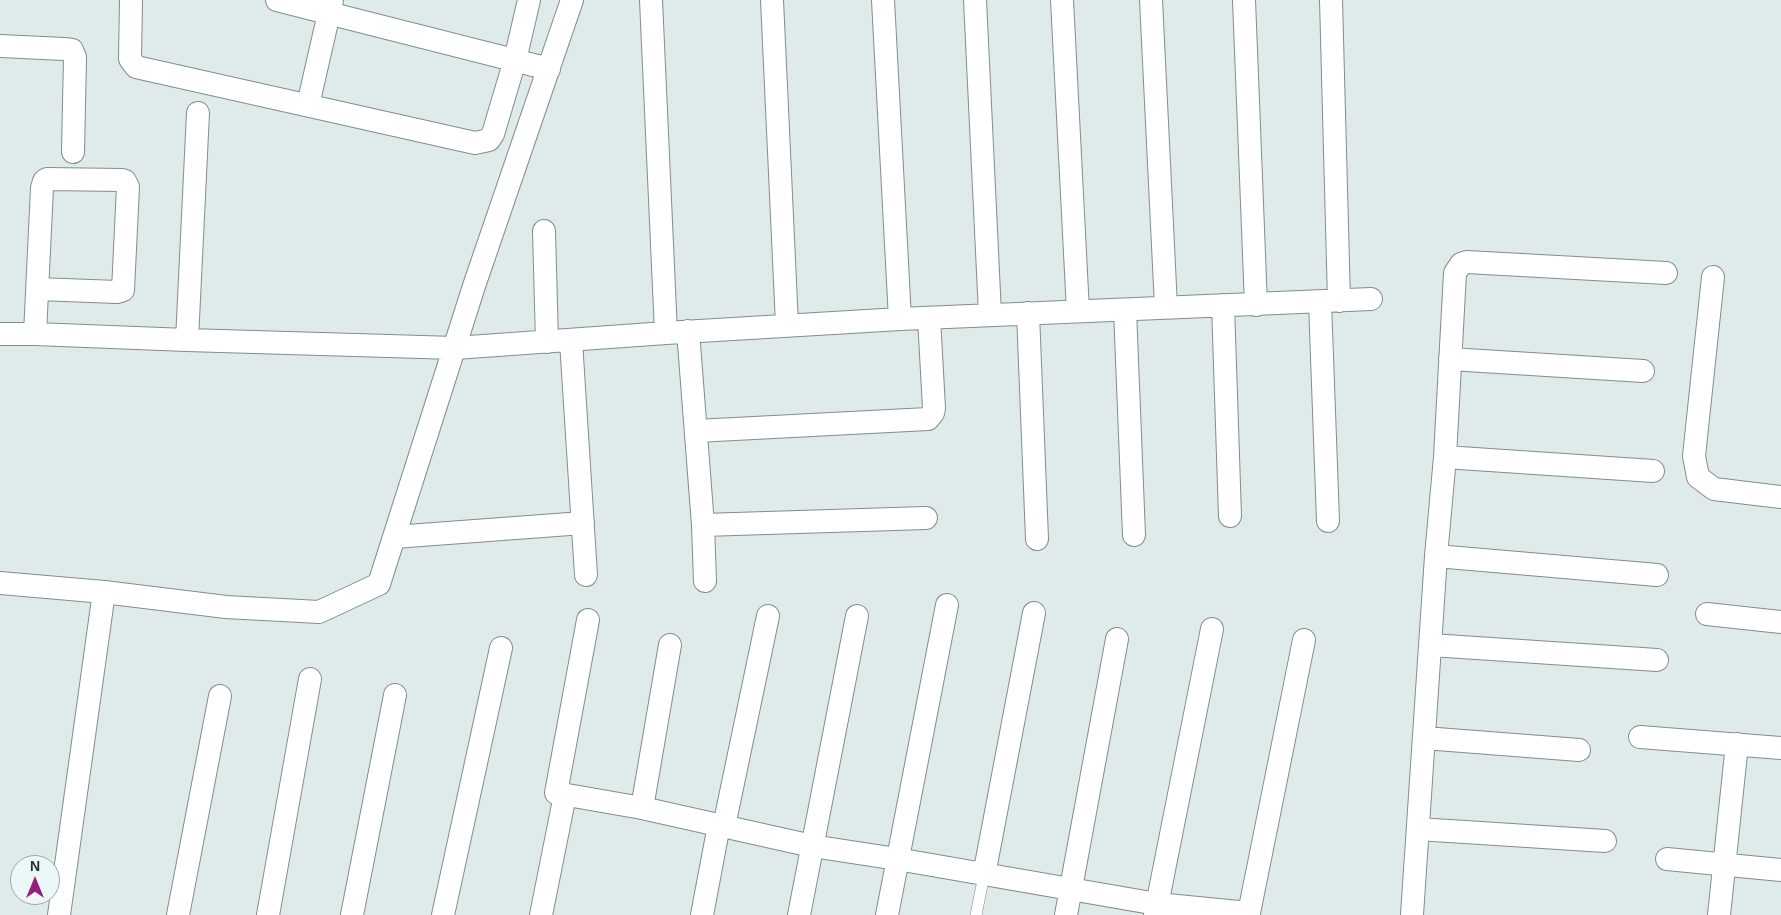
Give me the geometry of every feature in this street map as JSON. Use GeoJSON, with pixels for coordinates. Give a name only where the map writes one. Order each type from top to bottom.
{"type":"FeatureCollection","features":[{"type":"Feature","properties":{"kind":"street"},"geometry":{"type":"LineString","coordinates":[[131,0],[130,59],[136,67],[475,143],[489,140],[493,134],[515,60],[529,0]]}},
{"type":"Feature","properties":{"kind":"street"},"geometry":{"type":"LineString","coordinates":[[277,0],[330,6],[549,69]]}},
{"type":"Feature","properties":{"kind":"street"},"geometry":{"type":"LineString","coordinates":[[0,583],[104,592],[226,607],[319,612],[379,584],[455,348],[572,0]]}},
{"type":"Feature","properties":{"kind":"street"},"geometry":{"type":"LineString","coordinates":[[651,0],[666,333]]}},
{"type":"Feature","properties":{"kind":"street"},"geometry":{"type":"LineString","coordinates":[[772,0],[787,325]]}},
{"type":"Feature","properties":{"kind":"street"},"geometry":{"type":"LineString","coordinates":[[883,0],[900,319]]}},
{"type":"Feature","properties":{"kind":"street"},"geometry":{"type":"LineString","coordinates":[[975,0],[990,314]]}},
{"type":"Feature","properties":{"kind":"street"},"geometry":{"type":"LineString","coordinates":[[1062,0],[1078,311]]}},
{"type":"Feature","properties":{"kind":"street"},"geometry":{"type":"LineString","coordinates":[[1151,0],[1166,307]]}},
{"type":"Feature","properties":{"kind":"street"},"geometry":{"type":"LineString","coordinates":[[1244,0],[1256,304]]}},
{"type":"Feature","properties":{"kind":"street"},"geometry":{"type":"LineString","coordinates":[[1328,521],[1331,0]]}},
{"type":"Feature","properties":{"kind":"street"},"geometry":{"type":"LineString","coordinates":[[308,105],[330,6]]}},
{"type":"Feature","properties":{"kind":"street"},"geometry":{"type":"LineString","coordinates":[[0,46],[64,48],[72,50],[75,57],[73,152]]}},
{"type":"Feature","properties":{"kind":"street"},"geometry":{"type":"LineString","coordinates":[[187,340],[198,113]]}},
{"type":"Feature","properties":{"kind":"street"},"geometry":{"type":"LineString","coordinates":[[35,334],[42,188],[44,180],[122,180],[125,182],[128,187],[123,290],[116,292],[38,289]]}},
{"type":"Feature","properties":{"kind":"street"},"geometry":{"type":"LineString","coordinates":[[544,231],[547,342]]}},
{"type":"Feature","properties":{"kind":"street"},"geometry":{"type":"LineString","coordinates":[[1412,915],[1436,556],[1445,457],[1455,273],[1461,264],[1467,262],[1666,273]]}},
{"type":"Feature","properties":{"kind":"street"},"geometry":{"type":"LineString","coordinates":[[1713,277],[1694,456],[1698,477],[1714,489],[1781,497]]}},
{"type":"Feature","properties":{"kind":"street"},"geometry":{"type":"LineString","coordinates":[[0,334],[455,348],[688,331],[990,314],[1371,299]]}},
{"type":"Feature","properties":{"kind":"street"},"geometry":{"type":"LineString","coordinates":[[1224,306],[1230,516]]}},
{"type":"Feature","properties":{"kind":"street"},"geometry":{"type":"LineString","coordinates":[[1125,310],[1134,535]]}},
{"type":"Feature","properties":{"kind":"street"},"geometry":{"type":"LineString","coordinates":[[1028,313],[1037,540]]}},
{"type":"Feature","properties":{"kind":"street"},"geometry":{"type":"LineString","coordinates":[[696,431],[928,419],[933,413],[934,408],[929,318]]}},
{"type":"Feature","properties":{"kind":"street"},"geometry":{"type":"LineString","coordinates":[[688,331],[703,525],[705,581]]}},
{"type":"Feature","properties":{"kind":"street"},"geometry":{"type":"LineString","coordinates":[[571,341],[586,575]]}},
{"type":"Feature","properties":{"kind":"street"},"geometry":{"type":"LineString","coordinates":[[1450,359],[1643,370]]}},
{"type":"Feature","properties":{"kind":"street"},"geometry":{"type":"LineString","coordinates":[[1445,457],[1653,471]]}},
{"type":"Feature","properties":{"kind":"street"},"geometry":{"type":"LineString","coordinates":[[703,525],[926,518]]}},
{"type":"Feature","properties":{"kind":"street"},"geometry":{"type":"LineString","coordinates":[[394,537],[583,523]]}},
{"type":"Feature","properties":{"kind":"street"},"geometry":{"type":"LineString","coordinates":[[1436,556],[1657,575]]}},
{"type":"Feature","properties":{"kind":"street"},"geometry":{"type":"LineString","coordinates":[[59,915],[104,592]]}},
{"type":"Feature","properties":{"kind":"street"},"geometry":{"type":"LineString","coordinates":[[887,915],[896,859],[947,606]]}},
{"type":"Feature","properties":{"kind":"street"},"geometry":{"type":"LineString","coordinates":[[984,875],[1034,613]]}},
{"type":"Feature","properties":{"kind":"street"},"geometry":{"type":"LineString","coordinates":[[1707,614],[1781,622]]}},
{"type":"Feature","properties":{"kind":"street"},"geometry":{"type":"LineString","coordinates":[[702,915],[768,616]]}},
{"type":"Feature","properties":{"kind":"street"},"geometry":{"type":"LineString","coordinates":[[799,915],[857,616]]}},
{"type":"Feature","properties":{"kind":"street"},"geometry":{"type":"LineString","coordinates":[[588,620],[556,793],[642,808],[812,846],[1072,889],[1156,909],[1249,914],[1304,640]]}},
{"type":"Feature","properties":{"kind":"street"},"geometry":{"type":"LineString","coordinates":[[1156,909],[1212,629]]}},
{"type":"Feature","properties":{"kind":"street"},"geometry":{"type":"LineString","coordinates":[[1066,915],[1117,639]]}},
{"type":"Feature","properties":{"kind":"street"},"geometry":{"type":"LineString","coordinates":[[642,808],[670,645]]}},
{"type":"Feature","properties":{"kind":"street"},"geometry":{"type":"LineString","coordinates":[[1431,645],[1657,660]]}},
{"type":"Feature","properties":{"kind":"street"},"geometry":{"type":"LineString","coordinates":[[443,915],[501,648]]}},
{"type":"Feature","properties":{"kind":"street"},"geometry":{"type":"LineString","coordinates":[[268,915],[310,679]]}},
{"type":"Feature","properties":{"kind":"street"},"geometry":{"type":"LineString","coordinates":[[352,915],[395,695]]}},
{"type":"Feature","properties":{"kind":"street"},"geometry":{"type":"LineString","coordinates":[[178,915],[220,696]]}},
{"type":"Feature","properties":{"kind":"street"},"geometry":{"type":"LineString","coordinates":[[1640,737],[1781,748]]}},
{"type":"Feature","properties":{"kind":"street"},"geometry":{"type":"LineString","coordinates":[[1424,738],[1579,750]]}},
{"type":"Feature","properties":{"kind":"street"},"geometry":{"type":"LineString","coordinates":[[1719,915],[1737,744]]}},
{"type":"Feature","properties":{"kind":"street"},"geometry":{"type":"LineString","coordinates":[[541,915],[565,794]]}},
{"type":"Feature","properties":{"kind":"street"},"geometry":{"type":"LineString","coordinates":[[1418,829],[1606,841]]}},
{"type":"Feature","properties":{"kind":"street"},"geometry":{"type":"LineString","coordinates":[[1667,859],[1781,870]]}},
{"type":"Feature","properties":{"kind":"lane"},"geometry":{"type":"LineString","coordinates":[[976,915],[984,875]]}}]}
